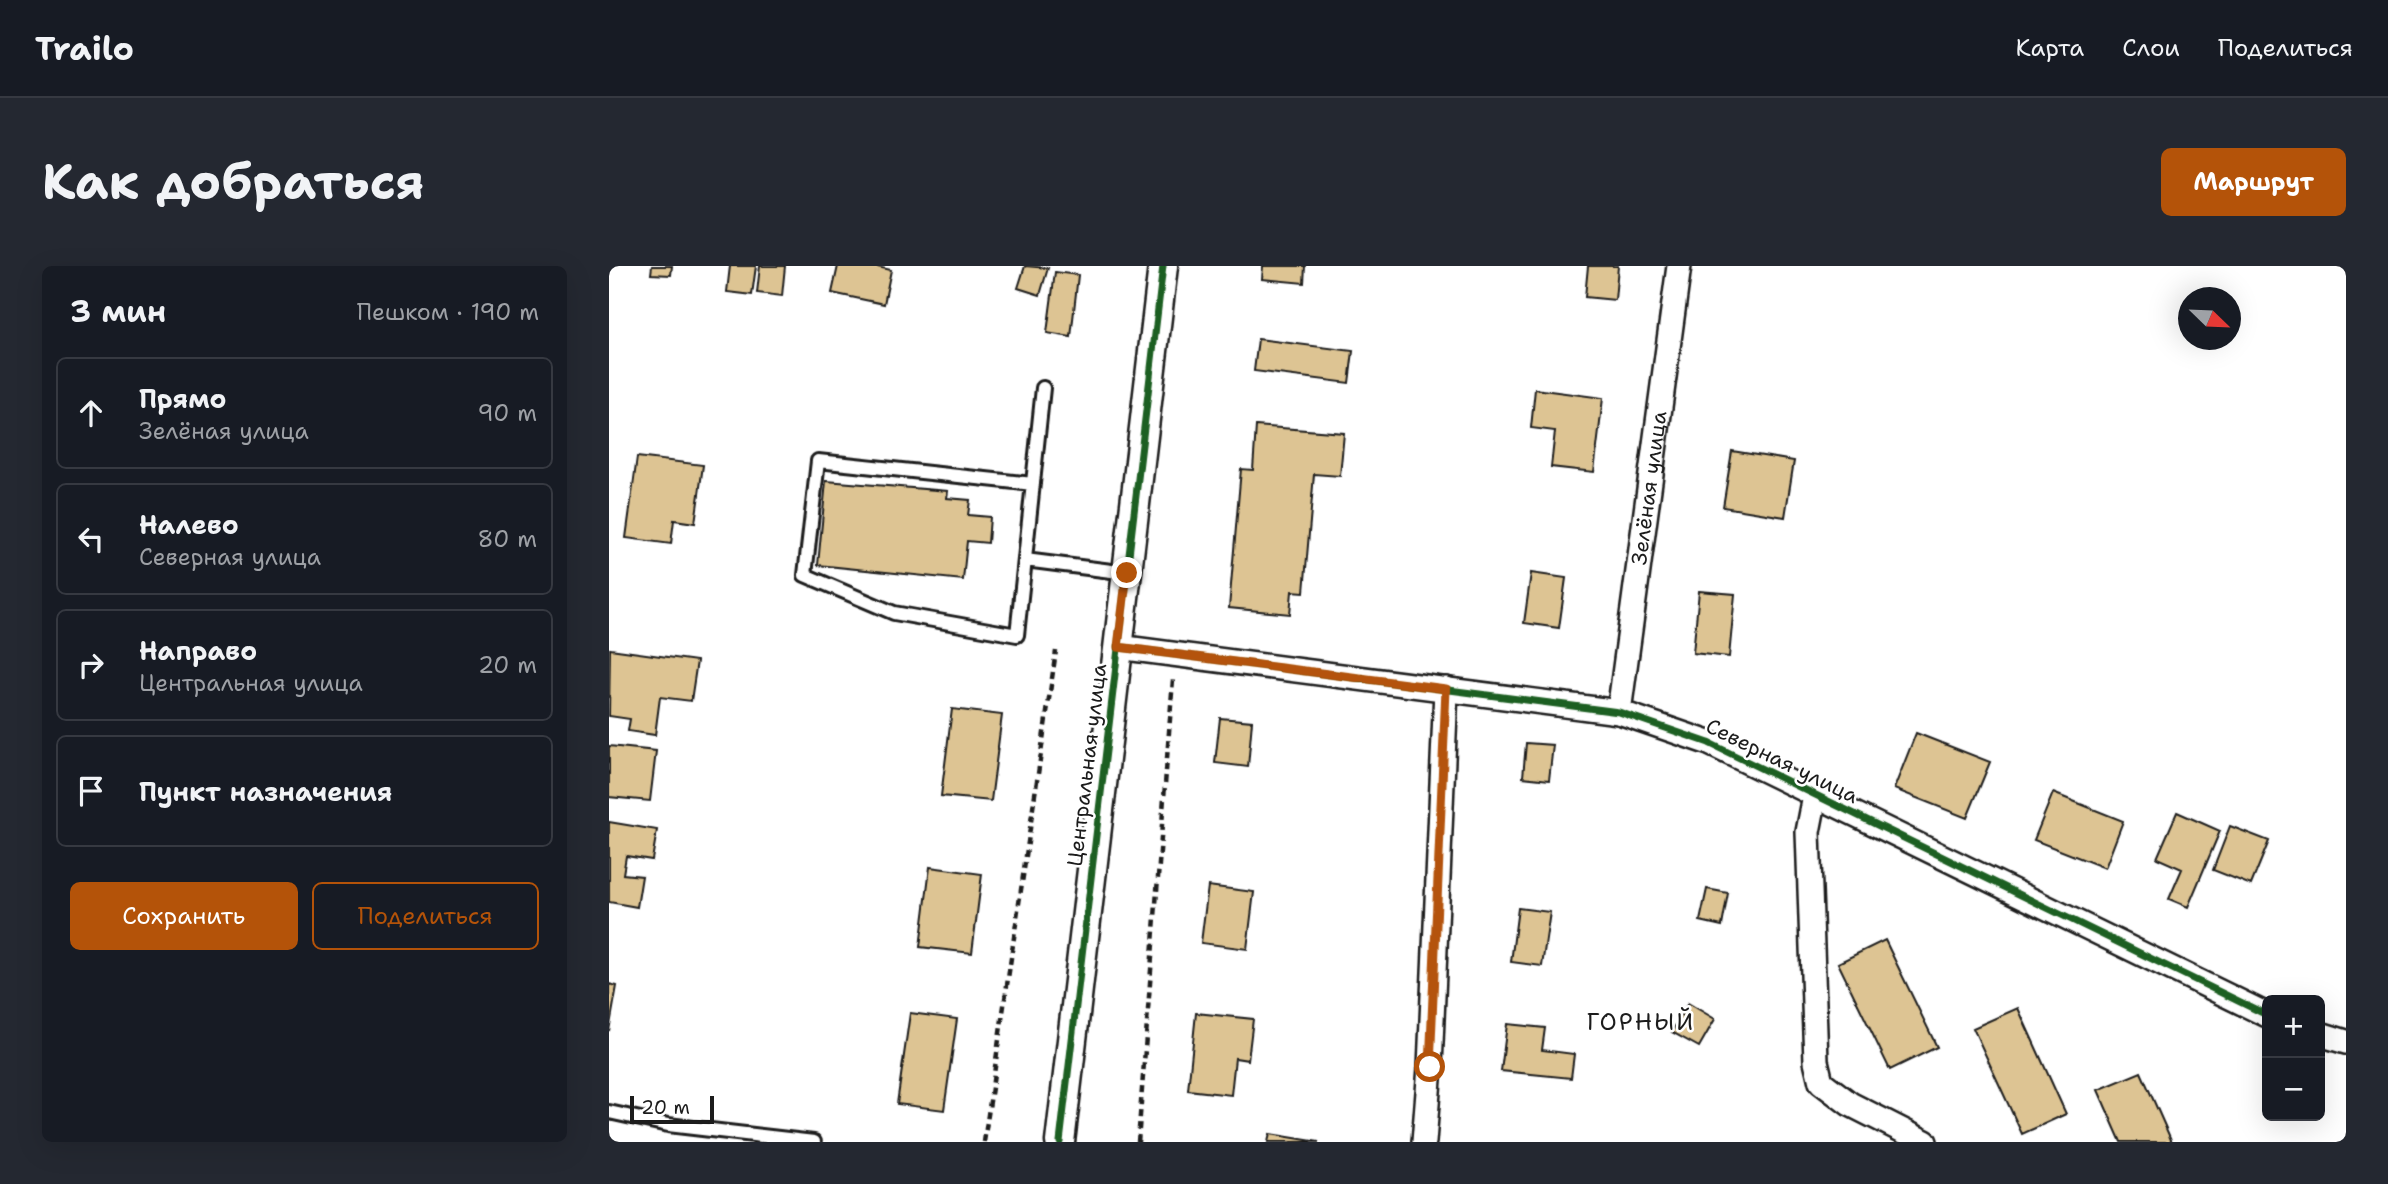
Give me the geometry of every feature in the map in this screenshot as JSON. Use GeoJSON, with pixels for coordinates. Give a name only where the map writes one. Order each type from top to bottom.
{"type":"FeatureCollection","features":[{"type":"Feature","properties":{"kind":"street","name":"Центральная улица"},"geometry":{"type":"LineString","coordinates":[[1060,1142],[1163,266]]}},
{"type":"Feature","properties":{"kind":"street","name":"Зелёная улица"},"geometry":{"type":"LineString","coordinates":[[1619,712],[1679,266]]}},
{"type":"Feature","properties":{"kind":"street","name":"Северная улица"},"geometry":{"type":"LineString","coordinates":[[1118,647],[1619,712],[1709,743],[2262,1013]]}},
{"type":"Feature","properties":{"kind":"street"},"geometry":{"type":"LineString","coordinates":[[1424,1142],[1431,1054],[1446,689]]}},
{"type":"Feature","properties":{"kind":"street"},"geometry":{"type":"LineString","coordinates":[[1815,796],[1808,832],[1816,1061],[1821,1082],[1850,1104],[1925,1142]]}},
{"type":"Feature","properties":{"kind":"street"},"geometry":{"type":"LineString","coordinates":[[2325,1036],[2346,1042]]}},
{"type":"Feature","properties":{"kind":"lane"},"geometry":{"type":"LineString","coordinates":[[1033,484],[818,461],[805,575],[894,613],[1017,635],[1033,484],[1043,388]]}},
{"type":"Feature","properties":{"kind":"lane"},"geometry":{"type":"LineString","coordinates":[[1025,560],[1127,573]]}},
{"type":"Feature","properties":{"kind":"lane"},"geometry":{"type":"LineString","coordinates":[[609,1112],[668,1125],[814,1142]]}},
{"type":"Feature","properties":{"kind":"path"},"geometry":{"type":"LineString","coordinates":[[984,1142],[1056,651]]}},
{"type":"Feature","properties":{"kind":"path"},"geometry":{"type":"LineString","coordinates":[[1138,1142],[1175,654]]}},
{"type":"Feature","properties":{"kind":"building"},"geometry":{"type":"Polygon","coordinates":[[[652,266],[672,266],[671,275],[651,274],[652,266]]]}},
{"type":"Feature","properties":{"kind":"building"},"geometry":{"type":"Polygon","coordinates":[[[730,266],[756,266],[752,295],[727,292],[730,266]]]}},
{"type":"Feature","properties":{"kind":"building"},"geometry":{"type":"Polygon","coordinates":[[[760,266],[785,266],[782,296],[757,293],[760,266]]]}},
{"type":"Feature","properties":{"kind":"building"},"geometry":{"type":"Polygon","coordinates":[[[838,266],[873,266],[891,270],[884,304],[832,293],[838,266]]]}},
{"type":"Feature","properties":{"kind":"building"},"geometry":{"type":"Polygon","coordinates":[[[1025,266],[1048,268],[1040,295],[1018,288],[1025,266]]]}},
{"type":"Feature","properties":{"kind":"building"},"geometry":{"type":"Polygon","coordinates":[[[1263,266],[1305,266],[1304,283],[1262,279],[1263,266]]]}},
{"type":"Feature","properties":{"kind":"building"},"geometry":{"type":"Polygon","coordinates":[[[1588,266],[1618,266],[1615,300],[1585,297],[1588,266]]]}},
{"type":"Feature","properties":{"kind":"building"},"geometry":{"type":"Polygon","coordinates":[[[1055,272],[1078,275],[1071,337],[1047,333],[1055,272]]]}},
{"type":"Feature","properties":{"kind":"building"},"geometry":{"type":"Polygon","coordinates":[[[1258,339],[1353,351],[1349,383],[1254,371],[1258,339]]]}},
{"type":"Feature","properties":{"kind":"building"},"geometry":{"type":"Polygon","coordinates":[[[1535,389],[1603,398],[1594,472],[1551,467],[1555,431],[1531,428],[1535,389]]]}},
{"type":"Feature","properties":{"kind":"building"},"geometry":{"type":"Polygon","coordinates":[[[1256,426],[1344,433],[1340,476],[1314,474],[1304,592],[1292,591],[1290,614],[1229,608],[1241,469],[1253,470],[1256,426]]]}},
{"type":"Feature","properties":{"kind":"building"},"geometry":{"type":"Polygon","coordinates":[[[1732,451],[1794,461],[1785,517],[1723,507],[1732,451]]]}},
{"type":"Feature","properties":{"kind":"building"},"geometry":{"type":"Polygon","coordinates":[[[637,457],[703,465],[695,523],[674,520],[671,544],[626,538],[637,457]]]}},
{"type":"Feature","properties":{"kind":"building"},"geometry":{"type":"Polygon","coordinates":[[[826,481],[948,491],[947,498],[970,500],[968,515],[990,517],[988,543],[967,541],[963,580],[818,565],[826,481]]]}},
{"type":"Feature","properties":{"kind":"building"},"geometry":{"type":"Polygon","coordinates":[[[1531,573],[1566,578],[1559,628],[1524,623],[1531,573]]]}},
{"type":"Feature","properties":{"kind":"building"},"geometry":{"type":"Polygon","coordinates":[[[1699,591],[1735,594],[1729,657],[1693,653],[1699,591]]]}},
{"type":"Feature","properties":{"kind":"building"},"geometry":{"type":"Polygon","coordinates":[[[610,649],[697,661],[691,701],[660,697],[655,735],[628,731],[630,719],[609,716],[610,649]]]}},
{"type":"Feature","properties":{"kind":"building"},"geometry":{"type":"Polygon","coordinates":[[[952,709],[1002,715],[991,801],[941,796],[952,709]]]}},
{"type":"Feature","properties":{"kind":"building"},"geometry":{"type":"Polygon","coordinates":[[[1220,718],[1252,721],[1248,767],[1215,763],[1220,718]]]}},
{"type":"Feature","properties":{"kind":"building"},"geometry":{"type":"Polygon","coordinates":[[[1916,733],[1990,762],[1967,818],[1894,789],[1916,733]]]}},
{"type":"Feature","properties":{"kind":"building"},"geometry":{"type":"Polygon","coordinates":[[[1526,743],[1553,745],[1549,780],[1523,777],[1526,743]]]}},
{"type":"Feature","properties":{"kind":"building"},"geometry":{"type":"Polygon","coordinates":[[[609,746],[656,751],[650,801],[609,797],[609,746]]]}},
{"type":"Feature","properties":{"kind":"building"},"geometry":{"type":"Polygon","coordinates":[[[2053,793],[2123,821],[2105,868],[2034,840],[2053,793]]]}},
{"type":"Feature","properties":{"kind":"building"},"geometry":{"type":"Polygon","coordinates":[[[2177,812],[2220,831],[2188,907],[2169,899],[2182,869],[2157,858],[2177,812]]]}},
{"type":"Feature","properties":{"kind":"building"},"geometry":{"type":"Polygon","coordinates":[[[609,822],[657,830],[652,860],[626,856],[623,874],[642,876],[637,907],[609,902],[609,822]]]}},
{"type":"Feature","properties":{"kind":"building"},"geometry":{"type":"Polygon","coordinates":[[[2230,826],[2269,841],[2251,885],[2213,870],[2230,826]]]}},
{"type":"Feature","properties":{"kind":"building"},"geometry":{"type":"Polygon","coordinates":[[[930,867],[982,874],[972,953],[920,947],[930,867]]]}},
{"type":"Feature","properties":{"kind":"building"},"geometry":{"type":"Polygon","coordinates":[[[1208,886],[1254,892],[1247,949],[1201,943],[1208,886]]]}},
{"type":"Feature","properties":{"kind":"building"},"geometry":{"type":"Polygon","coordinates":[[[1707,889],[1728,893],[1722,926],[1700,921],[1707,889]]]}},
{"type":"Feature","properties":{"kind":"building"},"geometry":{"type":"Polygon","coordinates":[[[1518,908],[1550,912],[1542,966],[1511,962],[1518,908]]]}},
{"type":"Feature","properties":{"kind":"building"},"geometry":{"type":"Polygon","coordinates":[[[1885,940],[1937,1047],[1890,1070],[1838,963],[1885,940]]]}},
{"type":"Feature","properties":{"kind":"building"},"geometry":{"type":"Polygon","coordinates":[[[609,984],[617,986],[609,1031],[609,984]]]}},
{"type":"Feature","properties":{"kind":"building"},"geometry":{"type":"Polygon","coordinates":[[[1688,1003],[1715,1019],[1699,1047],[1672,1032],[1688,1003]]]}},
{"type":"Feature","properties":{"kind":"building"},"geometry":{"type":"Polygon","coordinates":[[[2018,1008],[2066,1114],[2022,1134],[1973,1028],[2018,1008]]]}},
{"type":"Feature","properties":{"kind":"building"},"geometry":{"type":"Polygon","coordinates":[[[910,1013],[957,1019],[944,1110],[897,1104],[910,1013]]]}},
{"type":"Feature","properties":{"kind":"building"},"geometry":{"type":"Polygon","coordinates":[[[1196,1013],[1253,1019],[1248,1060],[1235,1058],[1231,1095],[1188,1090],[1196,1013]]]}},
{"type":"Feature","properties":{"kind":"building"},"geometry":{"type":"Polygon","coordinates":[[[1507,1024],[1545,1028],[1542,1050],[1574,1054],[1571,1078],[1501,1071],[1507,1024]]]}},
{"type":"Feature","properties":{"kind":"building"},"geometry":{"type":"Polygon","coordinates":[[[2141,1072],[2172,1142],[2121,1142],[2098,1090],[2141,1072]]]}},
{"type":"Feature","properties":{"kind":"building"},"geometry":{"type":"Polygon","coordinates":[[[1270,1134],[1319,1142],[1268,1142],[1270,1134]]]}},
{"type":"Feature","properties":{"kind":"cycle path"},"geometry":{"type":"LineString","coordinates":[[1060,1142],[1163,266]]}},
{"type":"Feature","properties":{"kind":"cycle path"},"geometry":{"type":"LineString","coordinates":[[1118,647],[1619,712],[1709,743],[2262,1013]]}},
{"type":"Feature","properties":{"kind":"district","name":"ГОРНЫЙ"},"geometry":{"type":"Point","coordinates":[1641,1022]}},
{"type":"Feature","properties":{"kind":"route"},"geometry":{"type":"LineString","coordinates":[[1127,573],[1118,647],[1446,689],[1430,1067]]}}]}
